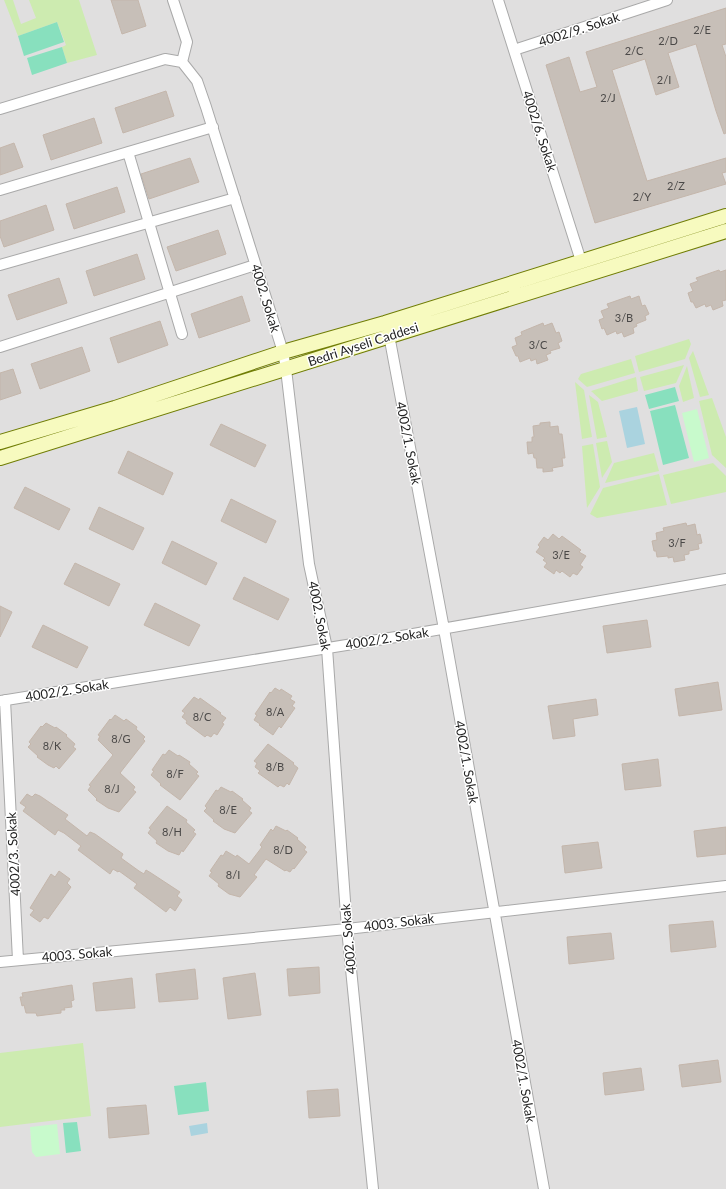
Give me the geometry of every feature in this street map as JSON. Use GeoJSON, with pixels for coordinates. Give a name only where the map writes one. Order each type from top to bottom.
{"type":"FeatureCollection","features":[{"type":"Feature","properties":{"kind":"main road","name":"Bedri Ayseli Caddesi"},"geometry":{"type":"LineString","coordinates":[[0,442],[116,408],[283,352],[726,216]]}},
{"type":"Feature","properties":{"kind":"main road","name":"Bedri Ayseli Caddesi"},"geometry":{"type":"LineString","coordinates":[[0,458],[286,369],[389,335],[726,231]]}},
{"type":"Feature","properties":{"kind":"street"},"geometry":{"type":"LineString","coordinates":[[0,109],[165,59],[182,62],[187,42],[173,0]]}},
{"type":"Feature","properties":{"kind":"street","name":"4002/6. Sokak"},"geometry":{"type":"LineString","coordinates":[[498,0],[581,261]]}},
{"type":"Feature","properties":{"kind":"street","name":"4002/9. Sokak"},"geometry":{"type":"LineString","coordinates":[[514,50],[667,0]]}},
{"type":"Feature","properties":{"kind":"street","name":"4002. Sokak"},"geometry":{"type":"LineString","coordinates":[[182,62],[197,81],[213,128],[283,352],[286,369],[309,564],[327,648],[347,929],[373,1189]]}},
{"type":"Feature","properties":{"kind":"street"},"geometry":{"type":"LineString","coordinates":[[0,190],[213,128]]}},
{"type":"Feature","properties":{"kind":"street"},"geometry":{"type":"LineString","coordinates":[[128,152],[182,334]]}},
{"type":"Feature","properties":{"kind":"street"},"geometry":{"type":"LineString","coordinates":[[0,265],[235,198]]}},
{"type":"Feature","properties":{"kind":"street"},"geometry":{"type":"LineString","coordinates":[[0,347],[255,265]]}},
{"type":"Feature","properties":{"kind":"street","name":"4002/1. Sokak"},"geometry":{"type":"LineString","coordinates":[[389,335],[444,629],[493,911],[544,1189]]}},
{"type":"Feature","properties":{"kind":"street","name":"4002/2. Sokak"},"geometry":{"type":"LineString","coordinates":[[3,700],[444,629],[726,579]]}},
{"type":"Feature","properties":{"kind":"street","name":"4002/3. Sokak"},"geometry":{"type":"LineString","coordinates":[[3,700],[18,960]]}},
{"type":"Feature","properties":{"kind":"street","name":"4003. Sokak"},"geometry":{"type":"LineString","coordinates":[[0,962],[347,929],[493,911],[726,886]]}},
{"type":"Feature","properties":{"kind":"shaded area"},"geometry":{"type":"Polygon","coordinates":[[[0,0],[726,0],[726,1189],[0,1189],[0,0]]]}},
{"type":"Feature","properties":{"kind":"green space"},"geometry":{"type":"Polygon","coordinates":[[[4,0],[13,0],[21,24],[36,18],[29,0],[79,0],[97,55],[67,63],[62,47],[66,45],[57,22],[18,36],[4,0]]]}},
{"type":"Feature","properties":{"kind":"green space"},"geometry":{"type":"Polygon","coordinates":[[[57,22],[64,42],[24,56],[18,36],[57,22]]]}},
{"type":"Feature","properties":{"kind":"green space"},"geometry":{"type":"Polygon","coordinates":[[[62,47],[67,63],[32,75],[27,58],[62,47]]]}},
{"type":"Feature","properties":{"kind":"green space"},"geometry":{"type":"Polygon","coordinates":[[[689,339],[691,344],[685,359],[639,372],[635,356],[689,339]]]}},
{"type":"Feature","properties":{"kind":"green space"},"geometry":{"type":"Polygon","coordinates":[[[693,351],[709,395],[700,397],[689,358],[693,351]]]}},
{"type":"Feature","properties":{"kind":"green space"},"geometry":{"type":"Polygon","coordinates":[[[631,359],[635,373],[587,387],[578,379],[581,374],[631,359]]]}},
{"type":"Feature","properties":{"kind":"green space"},"geometry":{"type":"Polygon","coordinates":[[[684,365],[676,383],[644,391],[640,377],[684,365]]]}},
{"type":"Feature","properties":{"kind":"green space"},"geometry":{"type":"Polygon","coordinates":[[[687,366],[694,398],[683,402],[679,386],[687,366]]]}},
{"type":"Feature","properties":{"kind":"green space"},"geometry":{"type":"Polygon","coordinates":[[[636,377],[638,391],[602,401],[591,391],[636,377]]]}},
{"type":"Feature","properties":{"kind":"green space"},"geometry":{"type":"Polygon","coordinates":[[[575,382],[584,390],[592,437],[582,439],[575,382]]]}},
{"type":"Feature","properties":{"kind":"green space"},"geometry":{"type":"Polygon","coordinates":[[[675,387],[679,401],[649,409],[645,395],[675,387]]]}},
{"type":"Feature","properties":{"kind":"green space"},"geometry":{"type":"Polygon","coordinates":[[[589,395],[598,402],[607,437],[597,439],[589,395]]]}},
{"type":"Feature","properties":{"kind":"green space"},"geometry":{"type":"Polygon","coordinates":[[[712,398],[726,437],[726,468],[712,455],[699,401],[712,398]]]}},
{"type":"Feature","properties":{"kind":"green space"},"geometry":{"type":"Polygon","coordinates":[[[675,405],[689,458],[663,465],[650,411],[675,405]]]}},
{"type":"Feature","properties":{"kind":"green space"},"geometry":{"type":"Polygon","coordinates":[[[697,409],[709,458],[694,462],[682,413],[697,409]]]}},
{"type":"Feature","properties":{"kind":"green space"},"geometry":{"type":"Polygon","coordinates":[[[607,441],[612,462],[602,478],[596,443],[607,441]]]}},
{"type":"Feature","properties":{"kind":"green space"},"geometry":{"type":"Polygon","coordinates":[[[593,444],[600,487],[587,508],[582,446],[593,444]]]}},
{"type":"Feature","properties":{"kind":"green space"},"geometry":{"type":"Polygon","coordinates":[[[654,453],[659,471],[605,483],[614,463],[654,453]]]}},
{"type":"Feature","properties":{"kind":"green space"},"geometry":{"type":"Polygon","coordinates":[[[713,463],[726,476],[726,492],[671,504],[663,475],[713,463]]]}},
{"type":"Feature","properties":{"kind":"green space"},"geometry":{"type":"Polygon","coordinates":[[[659,474],[667,505],[597,518],[590,514],[603,488],[659,474]]]}},
{"type":"Feature","properties":{"kind":"green space"},"geometry":{"type":"Polygon","coordinates":[[[83,1043],[91,1116],[0,1127],[0,1053],[83,1043]]]}},
{"type":"Feature","properties":{"kind":"green space"},"geometry":{"type":"Polygon","coordinates":[[[206,1082],[209,1111],[178,1115],[174,1086],[206,1082]]]}},
{"type":"Feature","properties":{"kind":"green space"},"geometry":{"type":"Polygon","coordinates":[[[77,1122],[81,1151],[66,1153],[63,1123],[77,1122]]]}},
{"type":"Feature","properties":{"kind":"green space"},"geometry":{"type":"Polygon","coordinates":[[[57,1124],[60,1154],[36,1157],[32,1152],[30,1127],[57,1124]]]}},
{"type":"Feature","properties":{"kind":"water"},"geometry":{"type":"Polygon","coordinates":[[[637,407],[645,444],[627,448],[619,411],[637,407]]]}},
{"type":"Feature","properties":{"kind":"water"},"geometry":{"type":"Polygon","coordinates":[[[207,1123],[208,1133],[191,1136],[189,1126],[207,1123]]]}},
{"type":"Feature","properties":{"kind":"building"},"geometry":{"type":"Polygon","coordinates":[[[111,0],[138,0],[146,26],[122,34],[111,0]]]}},
{"type":"Feature","properties":{"kind":"building"},"geometry":{"type":"Polygon","coordinates":[[[726,8],[726,44],[722,45],[726,57],[726,133],[724,134],[716,111],[696,44],[668,53],[679,87],[656,95],[645,59],[612,70],[647,181],[726,158],[726,172],[722,173],[726,184],[595,223],[546,65],[569,57],[580,92],[597,87],[586,52],[726,8]]]}},
{"type":"Feature","properties":{"kind":"building"},"geometry":{"type":"Polygon","coordinates":[[[166,91],[174,116],[123,133],[115,108],[166,91]]]}},
{"type":"Feature","properties":{"kind":"building"},"geometry":{"type":"Polygon","coordinates":[[[94,118],[102,143],[51,160],[43,135],[94,118]]]}},
{"type":"Feature","properties":{"kind":"building"},"geometry":{"type":"Polygon","coordinates":[[[14,143],[23,167],[0,175],[0,148],[14,143]]]}},
{"type":"Feature","properties":{"kind":"building"},"geometry":{"type":"Polygon","coordinates":[[[190,158],[199,182],[149,199],[141,174],[190,158]]]}},
{"type":"Feature","properties":{"kind":"building"},"geometry":{"type":"Polygon","coordinates":[[[117,187],[125,212],[74,229],[66,204],[117,187]]]}},
{"type":"Feature","properties":{"kind":"building"},"geometry":{"type":"Polygon","coordinates":[[[46,205],[54,230],[4,247],[0,236],[0,221],[46,205]]]}},
{"type":"Feature","properties":{"kind":"building"},"geometry":{"type":"Polygon","coordinates":[[[218,230],[226,254],[176,271],[167,247],[218,230]]]}},
{"type":"Feature","properties":{"kind":"building"},"geometry":{"type":"Polygon","coordinates":[[[137,254],[145,279],[94,296],[86,271],[137,254]]]}},
{"type":"Feature","properties":{"kind":"building"},"geometry":{"type":"Polygon","coordinates":[[[719,270],[720,272],[726,270],[726,300],[722,301],[723,306],[713,310],[711,305],[706,307],[705,304],[696,308],[693,302],[691,302],[688,293],[693,291],[690,284],[698,281],[696,278],[719,270]]]}},
{"type":"Feature","properties":{"kind":"building"},"geometry":{"type":"Polygon","coordinates":[[[59,278],[67,303],[17,320],[8,295],[59,278]]]}},
{"type":"Feature","properties":{"kind":"building"},"geometry":{"type":"Polygon","coordinates":[[[242,296],[250,321],[199,338],[191,314],[242,296]]]}},
{"type":"Feature","properties":{"kind":"building"},"geometry":{"type":"Polygon","coordinates":[[[630,296],[631,299],[639,296],[642,306],[645,305],[649,314],[645,316],[646,320],[636,324],[637,326],[633,328],[634,333],[624,337],[622,332],[617,334],[616,331],[607,335],[604,328],[602,329],[599,320],[604,318],[601,311],[609,308],[607,304],[630,296]]]}},
{"type":"Feature","properties":{"kind":"building"},"geometry":{"type":"Polygon","coordinates":[[[160,321],[168,345],[118,363],[110,338],[160,321]]]}},
{"type":"Feature","properties":{"kind":"building"},"geometry":{"type":"Polygon","coordinates":[[[543,323],[544,326],[552,323],[556,333],[559,332],[562,341],[558,343],[560,348],[550,351],[551,353],[546,355],[548,360],[537,364],[536,359],[531,361],[530,358],[520,362],[512,347],[517,345],[515,338],[522,335],[521,332],[543,323]]]}},
{"type":"Feature","properties":{"kind":"building"},"geometry":{"type":"Polygon","coordinates":[[[82,347],[90,371],[40,389],[31,364],[82,347]]]}},
{"type":"Feature","properties":{"kind":"building"},"geometry":{"type":"Polygon","coordinates":[[[13,369],[21,393],[0,400],[0,373],[13,369]]]}},
{"type":"Feature","properties":{"kind":"building"},"geometry":{"type":"Polygon","coordinates":[[[550,422],[550,427],[558,426],[559,434],[562,434],[565,458],[562,458],[563,466],[552,468],[553,471],[543,472],[543,468],[537,468],[536,458],[534,458],[533,453],[528,454],[527,442],[532,442],[532,437],[534,437],[533,426],[540,425],[540,423],[550,422]]]}},
{"type":"Feature","properties":{"kind":"building"},"geometry":{"type":"Polygon","coordinates":[[[221,424],[266,445],[255,467],[210,445],[221,424]]]}},
{"type":"Feature","properties":{"kind":"building"},"geometry":{"type":"Polygon","coordinates":[[[128,451],[173,473],[163,495],[118,473],[128,451]]]}},
{"type":"Feature","properties":{"kind":"building"},"geometry":{"type":"Polygon","coordinates":[[[25,487],[70,509],[59,530],[14,508],[25,487]]]}},
{"type":"Feature","properties":{"kind":"building"},"geometry":{"type":"Polygon","coordinates":[[[231,499],[276,521],[266,543],[221,521],[231,499]]]}},
{"type":"Feature","properties":{"kind":"building"},"geometry":{"type":"Polygon","coordinates":[[[99,507],[144,528],[133,550],[89,529],[99,507]]]}},
{"type":"Feature","properties":{"kind":"building"},"geometry":{"type":"Polygon","coordinates":[[[686,523],[687,526],[695,524],[697,535],[700,534],[702,543],[698,544],[699,549],[689,551],[689,554],[684,555],[685,560],[674,562],[673,557],[657,557],[652,541],[657,540],[656,533],[664,531],[663,528],[686,523]]]}},
{"type":"Feature","properties":{"kind":"building"},"geometry":{"type":"Polygon","coordinates":[[[553,534],[559,539],[562,536],[581,550],[579,552],[586,556],[580,565],[583,567],[577,575],[573,573],[570,577],[562,571],[560,573],[556,570],[554,574],[544,567],[547,563],[543,560],[545,558],[536,552],[540,547],[538,545],[544,537],[548,540],[553,534]]]}},
{"type":"Feature","properties":{"kind":"building"},"geometry":{"type":"Polygon","coordinates":[[[172,541],[217,563],[206,585],[162,563],[172,541]]]}},
{"type":"Feature","properties":{"kind":"building"},"geometry":{"type":"Polygon","coordinates":[[[75,563],[120,584],[109,606],[64,584],[75,563]]]}},
{"type":"Feature","properties":{"kind":"building"},"geometry":{"type":"Polygon","coordinates":[[[244,577],[289,599],[278,620],[233,599],[244,577]]]}},
{"type":"Feature","properties":{"kind":"building"},"geometry":{"type":"Polygon","coordinates":[[[155,603],[200,625],[189,646],[144,625],[155,603]]]}},
{"type":"Feature","properties":{"kind":"building"},"geometry":{"type":"Polygon","coordinates":[[[0,606],[12,612],[0,637],[0,606]]]}},
{"type":"Feature","properties":{"kind":"building"},"geometry":{"type":"Polygon","coordinates":[[[647,620],[651,647],[607,653],[603,626],[647,620]]]}},
{"type":"Feature","properties":{"kind":"building"},"geometry":{"type":"Polygon","coordinates":[[[43,625],[88,647],[77,668],[32,647],[43,625]]]}},
{"type":"Feature","properties":{"kind":"building"},"geometry":{"type":"Polygon","coordinates":[[[718,682],[722,710],[679,716],[675,689],[718,682]]]}},
{"type":"Feature","properties":{"kind":"building"},"geometry":{"type":"Polygon","coordinates":[[[275,688],[280,691],[281,689],[292,696],[290,699],[295,702],[292,706],[295,708],[281,728],[279,726],[273,735],[254,720],[257,715],[255,714],[270,692],[271,693],[275,688]]]}},
{"type":"Feature","properties":{"kind":"building"},"geometry":{"type":"Polygon","coordinates":[[[194,697],[199,700],[200,698],[226,718],[217,735],[214,733],[211,737],[207,735],[205,737],[186,723],[187,721],[182,717],[185,713],[182,711],[194,697]]]}},
{"type":"Feature","properties":{"kind":"building"},"geometry":{"type":"Polygon","coordinates":[[[596,699],[598,715],[573,719],[575,736],[553,739],[548,706],[596,699]]]}},
{"type":"Feature","properties":{"kind":"building"},"geometry":{"type":"Polygon","coordinates":[[[115,715],[124,721],[126,719],[137,727],[136,729],[145,737],[143,739],[145,741],[120,773],[135,787],[133,790],[136,792],[119,812],[108,808],[96,800],[97,799],[88,790],[91,786],[89,785],[113,755],[98,740],[100,736],[98,735],[110,719],[111,720],[115,715]]]}},
{"type":"Feature","properties":{"kind":"building"},"geometry":{"type":"Polygon","coordinates":[[[46,723],[55,728],[56,727],[67,735],[66,736],[75,744],[73,747],[76,749],[59,769],[56,766],[54,768],[48,765],[37,757],[38,756],[28,747],[31,744],[29,742],[41,726],[42,727],[46,723]]]}},
{"type":"Feature","properties":{"kind":"building"},"geometry":{"type":"Polygon","coordinates":[[[268,744],[294,763],[293,764],[298,768],[289,785],[287,783],[284,787],[280,785],[278,787],[258,773],[260,771],[255,767],[257,763],[254,761],[268,744]]]}},
{"type":"Feature","properties":{"kind":"building"},"geometry":{"type":"Polygon","coordinates":[[[169,750],[190,762],[189,764],[198,772],[196,774],[199,776],[180,800],[160,785],[161,784],[151,775],[154,771],[152,770],[163,754],[165,755],[169,750]]]}},
{"type":"Feature","properties":{"kind":"building"},"geometry":{"type":"Polygon","coordinates":[[[658,759],[661,786],[625,790],[622,764],[658,759]]]}},
{"type":"Feature","properties":{"kind":"building"},"geometry":{"type":"Polygon","coordinates":[[[221,787],[231,792],[232,791],[243,799],[242,800],[251,808],[249,811],[252,813],[235,833],[224,829],[213,821],[214,820],[204,811],[207,808],[205,806],[216,790],[218,791],[221,787]]]}},
{"type":"Feature","properties":{"kind":"building"},"geometry":{"type":"Polygon","coordinates":[[[27,794],[32,797],[35,794],[40,796],[68,815],[65,819],[87,836],[90,832],[95,834],[123,854],[121,858],[139,871],[144,874],[146,870],[180,892],[177,896],[182,900],[175,911],[170,907],[166,912],[134,888],[137,884],[119,871],[118,872],[113,869],[110,874],[78,850],[81,846],[64,833],[58,830],[55,835],[23,811],[26,807],[20,803],[27,794]]]}},
{"type":"Feature","properties":{"kind":"building"},"geometry":{"type":"Polygon","coordinates":[[[167,806],[187,820],[186,822],[195,830],[193,832],[196,834],[183,852],[182,850],[179,855],[168,851],[156,843],[157,841],[148,833],[151,829],[149,828],[167,806]]]}},
{"type":"Feature","properties":{"kind":"building"},"geometry":{"type":"Polygon","coordinates":[[[276,826],[286,831],[287,830],[298,838],[297,839],[306,847],[304,850],[307,852],[290,872],[285,871],[266,859],[254,875],[257,877],[240,897],[229,894],[218,886],[219,884],[209,876],[212,872],[210,871],[221,855],[223,856],[226,851],[236,857],[237,855],[249,864],[262,847],[260,845],[271,829],[273,831],[276,826]]]}},
{"type":"Feature","properties":{"kind":"building"},"geometry":{"type":"Polygon","coordinates":[[[726,827],[726,854],[697,857],[694,831],[726,827]]]}},
{"type":"Feature","properties":{"kind":"building"},"geometry":{"type":"Polygon","coordinates":[[[598,842],[602,868],[565,873],[562,846],[598,842]]]}},
{"type":"Feature","properties":{"kind":"building"},"geometry":{"type":"Polygon","coordinates":[[[59,871],[70,879],[67,883],[71,887],[48,919],[44,917],[40,922],[30,915],[34,910],[30,908],[51,874],[55,877],[59,871]]]}},
{"type":"Feature","properties":{"kind":"building"},"geometry":{"type":"Polygon","coordinates":[[[713,921],[716,947],[671,952],[669,925],[713,921]]]}},
{"type":"Feature","properties":{"kind":"building"},"geometry":{"type":"Polygon","coordinates":[[[611,933],[614,959],[569,964],[567,937],[611,933]]]}},
{"type":"Feature","properties":{"kind":"building"},"geometry":{"type":"Polygon","coordinates":[[[319,967],[320,993],[289,996],[287,969],[319,967]]]}},
{"type":"Feature","properties":{"kind":"building"},"geometry":{"type":"Polygon","coordinates":[[[195,969],[198,999],[159,1002],[156,974],[195,969]]]}},
{"type":"Feature","properties":{"kind":"building"},"geometry":{"type":"Polygon","coordinates":[[[255,973],[261,1015],[228,1019],[223,978],[255,973]]]}},
{"type":"Feature","properties":{"kind":"building"},"geometry":{"type":"Polygon","coordinates":[[[132,978],[135,1008],[96,1011],[93,983],[132,978]]]}},
{"type":"Feature","properties":{"kind":"building"},"geometry":{"type":"Polygon","coordinates":[[[72,985],[74,1000],[71,1001],[72,1007],[64,1008],[65,1010],[61,1010],[61,1013],[37,1016],[36,1013],[26,1013],[24,1005],[22,1006],[20,997],[23,997],[22,993],[72,985]]]}},
{"type":"Feature","properties":{"kind":"building"},"geometry":{"type":"Polygon","coordinates":[[[718,1060],[721,1082],[682,1087],[679,1065],[718,1060]]]}},
{"type":"Feature","properties":{"kind":"building"},"geometry":{"type":"Polygon","coordinates":[[[641,1068],[644,1090],[605,1095],[603,1073],[641,1068]]]}},
{"type":"Feature","properties":{"kind":"building"},"geometry":{"type":"Polygon","coordinates":[[[338,1089],[340,1116],[309,1118],[307,1091],[338,1089]]]}},
{"type":"Feature","properties":{"kind":"building"},"geometry":{"type":"Polygon","coordinates":[[[146,1105],[149,1134],[109,1138],[107,1108],[146,1105]]]}}]}
